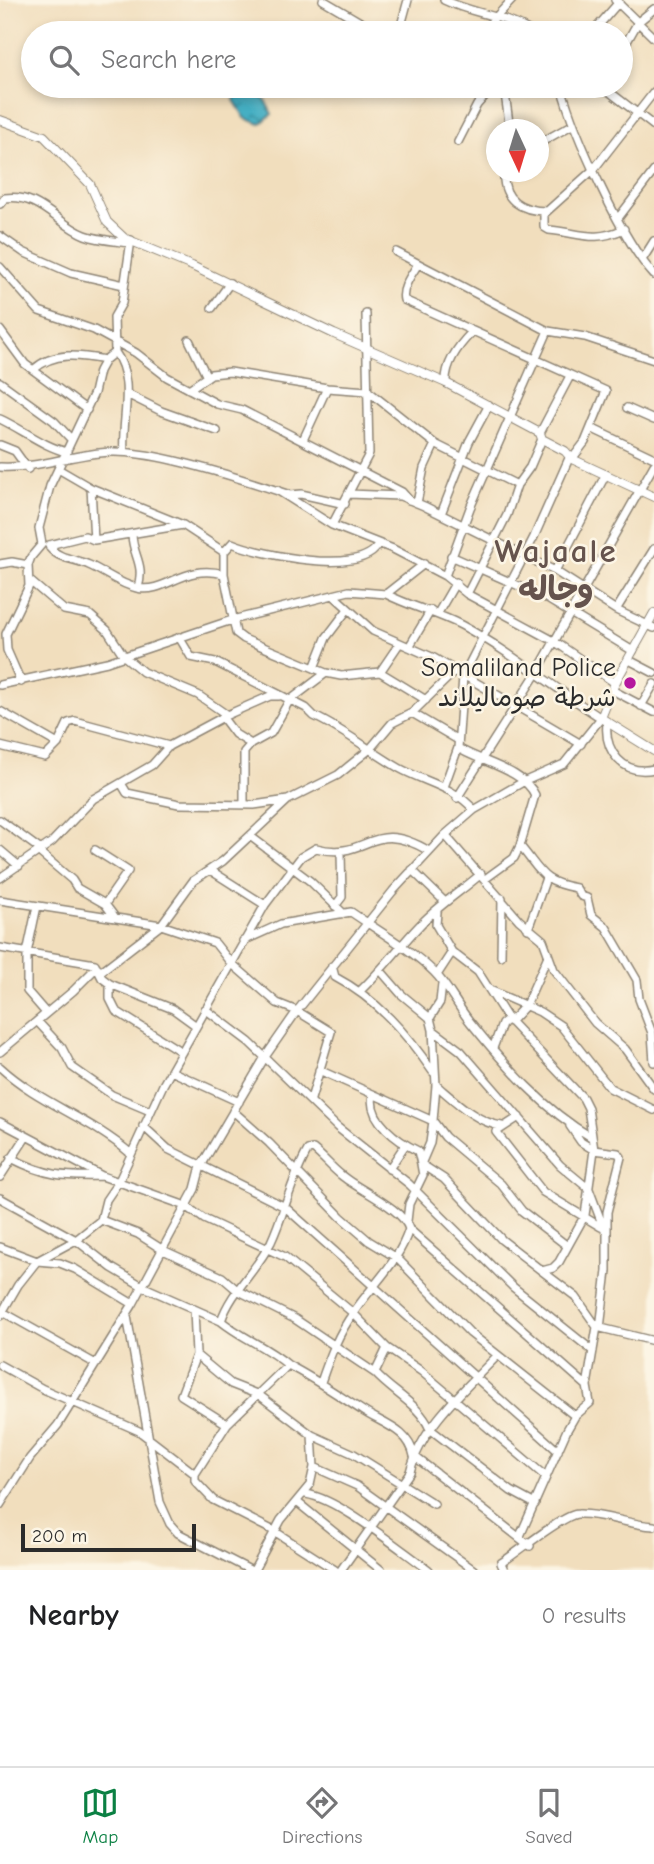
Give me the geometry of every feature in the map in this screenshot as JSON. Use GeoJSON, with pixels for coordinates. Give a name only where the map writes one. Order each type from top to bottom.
{"type":"FeatureCollection","features":[{"type":"Feature","properties":{"kind":"street"},"geometry":{"type":"LineString","coordinates":[[323,0],[359,21]]}},
{"type":"Feature","properties":{"kind":"street"},"geometry":{"type":"LineString","coordinates":[[402,21],[408,0]]}},
{"type":"Feature","properties":{"kind":"street"},"geometry":{"type":"LineString","coordinates":[[444,0],[505,21]]}},
{"type":"Feature","properties":{"kind":"street"},"geometry":{"type":"LineString","coordinates":[[496,19],[512,0]]}},
{"type":"Feature","properties":{"kind":"street"},"geometry":{"type":"LineString","coordinates":[[602,21],[618,1],[654,38]]}},
{"type":"Feature","properties":{"kind":"street"},"geometry":{"type":"LineString","coordinates":[[633,31],[638,22],[654,9]]}},
{"type":"Feature","properties":{"kind":"street"},"geometry":{"type":"LineString","coordinates":[[624,229],[607,237],[593,238],[549,230],[542,223],[547,211],[594,169],[654,92]]}},
{"type":"Feature","properties":{"kind":"street"},"geometry":{"type":"LineString","coordinates":[[458,142],[483,98]]}},
{"type":"Feature","properties":{"kind":"street"},"geometry":{"type":"LineString","coordinates":[[506,98],[508,119]]}},
{"type":"Feature","properties":{"kind":"street"},"geometry":{"type":"LineString","coordinates":[[564,98],[572,125],[624,229],[654,275]]}},
{"type":"Feature","properties":{"kind":"street"},"geometry":{"type":"LineString","coordinates":[[617,98],[654,126]]}},
{"type":"Feature","properties":{"kind":"street"},"geometry":{"type":"LineString","coordinates":[[0,120],[44,136],[90,184],[111,228],[131,242],[230,284],[446,383],[512,417],[571,457],[654,497]]}},
{"type":"Feature","properties":{"kind":"street"},"geometry":{"type":"LineString","coordinates":[[549,138],[572,125]]}},
{"type":"Feature","properties":{"kind":"street"},"geometry":{"type":"LineString","coordinates":[[619,217],[654,171]]}},
{"type":"Feature","properties":{"kind":"street"},"geometry":{"type":"LineString","coordinates":[[506,182],[507,195],[513,202],[528,209],[547,211]]}},
{"type":"Feature","properties":{"kind":"street"},"geometry":{"type":"LineString","coordinates":[[0,204],[5,198],[19,196],[55,214],[84,235],[131,242]]}},
{"type":"Feature","properties":{"kind":"street"},"geometry":{"type":"LineString","coordinates":[[0,236],[23,252],[71,273],[124,285]]}},
{"type":"Feature","properties":{"kind":"street"},"geometry":{"type":"LineString","coordinates":[[642,260],[654,241]]}},
{"type":"Feature","properties":{"kind":"street"},"geometry":{"type":"LineString","coordinates":[[124,452],[122,426],[127,394],[124,364],[115,352],[113,341],[114,317],[122,303],[131,242]]}},
{"type":"Feature","properties":{"kind":"street"},"geometry":{"type":"LineString","coordinates":[[396,252],[548,331],[585,337],[654,360]]}},
{"type":"Feature","properties":{"kind":"street"},"geometry":{"type":"LineString","coordinates":[[418,264],[403,294],[404,300],[606,391],[591,428],[571,457],[463,676],[458,744],[444,787]]}},
{"type":"Feature","properties":{"kind":"street"},"geometry":{"type":"LineString","coordinates":[[0,267],[39,310],[71,320],[130,349],[167,377],[189,389],[217,404],[242,410],[303,440],[402,492],[413,501]]}},
{"type":"Feature","properties":{"kind":"street"},"geometry":{"type":"LineString","coordinates":[[212,308],[222,299],[230,284]]}},
{"type":"Feature","properties":{"kind":"street"},"geometry":{"type":"LineString","coordinates":[[331,526],[361,472],[369,447],[366,314]]}},
{"type":"Feature","properties":{"kind":"street"},"geometry":{"type":"LineString","coordinates":[[0,330],[13,351],[33,370],[86,410]]}},
{"type":"Feature","properties":{"kind":"street"},"geometry":{"type":"LineString","coordinates":[[445,576],[451,556],[466,526],[470,508],[548,331]]}},
{"type":"Feature","properties":{"kind":"street"},"geometry":{"type":"LineString","coordinates":[[446,383],[445,372],[460,344],[472,332]]}},
{"type":"Feature","properties":{"kind":"street"},"geometry":{"type":"LineString","coordinates":[[189,340],[207,377]]}},
{"type":"Feature","properties":{"kind":"street"},"geometry":{"type":"LineString","coordinates":[[22,682],[3,632],[30,581],[28,565],[42,544],[39,528],[44,507],[71,438],[86,410],[105,360],[115,352]]}},
{"type":"Feature","properties":{"kind":"street"},"geometry":{"type":"LineString","coordinates":[[33,370],[59,355],[105,360]]}},
{"type":"Feature","properties":{"kind":"street"},"geometry":{"type":"LineString","coordinates":[[189,389],[207,377],[238,372],[327,388],[368,391],[435,444],[517,485]]}},
{"type":"Feature","properties":{"kind":"street"},"geometry":{"type":"LineString","coordinates":[[467,594],[495,541],[517,485],[530,467],[541,436],[570,376]]}},
{"type":"Feature","properties":{"kind":"street"},"geometry":{"type":"LineString","coordinates":[[0,382],[54,421],[71,438]]}},
{"type":"Feature","properties":{"kind":"street"},"geometry":{"type":"LineString","coordinates":[[303,440],[327,388]]}},
{"type":"Feature","properties":{"kind":"street"},"geometry":{"type":"LineString","coordinates":[[127,394],[161,411],[217,431]]}},
{"type":"Feature","properties":{"kind":"street"},"geometry":{"type":"LineString","coordinates":[[441,514],[463,457],[489,405]]}},
{"type":"Feature","properties":{"kind":"street"},"geometry":{"type":"LineString","coordinates":[[627,408],[654,421]]}},
{"type":"Feature","properties":{"kind":"street"},"geometry":{"type":"LineString","coordinates":[[0,419],[24,429],[55,449],[67,452]]}},
{"type":"Feature","properties":{"kind":"street"},"geometry":{"type":"LineString","coordinates":[[591,428],[654,458]]}},
{"type":"Feature","properties":{"kind":"street"},"geometry":{"type":"LineString","coordinates":[[413,501],[435,444]]}},
{"type":"Feature","properties":{"kind":"street"},"geometry":{"type":"LineString","coordinates":[[0,445],[15,452],[28,469]]}},
{"type":"Feature","properties":{"kind":"street"},"geometry":{"type":"LineString","coordinates":[[0,467],[28,469],[124,452],[209,471],[277,491],[345,504]]}},
{"type":"Feature","properties":{"kind":"street"},"geometry":{"type":"LineString","coordinates":[[457,798],[536,674],[654,465]]}},
{"type":"Feature","properties":{"kind":"street"},"geometry":{"type":"LineString","coordinates":[[60,470],[91,488],[183,525],[224,552]]}},
{"type":"Feature","properties":{"kind":"street"},"geometry":{"type":"LineString","coordinates":[[555,570],[606,474]]}},
{"type":"Feature","properties":{"kind":"street"},"geometry":{"type":"LineString","coordinates":[[91,488],[94,540]]}},
{"type":"Feature","properties":{"kind":"street"},"geometry":{"type":"LineString","coordinates":[[277,491],[331,526],[393,549],[456,582],[467,594],[554,641],[641,706],[654,712]]}},
{"type":"Feature","properties":{"kind":"street"},"geometry":{"type":"LineString","coordinates":[[349,495],[400,496],[413,501],[523,557],[555,570],[616,610],[651,627]]}},
{"type":"Feature","properties":{"kind":"street"},"geometry":{"type":"LineString","coordinates":[[42,544],[53,546],[85,536],[94,540],[183,525]]}},
{"type":"Feature","properties":{"kind":"street"},"geometry":{"type":"LineString","coordinates":[[132,535],[132,547],[142,573],[138,588]]}},
{"type":"Feature","properties":{"kind":"street"},"geometry":{"type":"LineString","coordinates":[[378,545],[368,556],[346,559],[274,557],[232,543],[224,552],[224,574],[236,633],[244,639],[326,673],[341,677],[380,672],[426,700]]}},
{"type":"Feature","properties":{"kind":"street"},"geometry":{"type":"LineString","coordinates":[[53,546],[50,548],[55,553],[92,566],[100,573],[138,588],[161,587],[174,578],[202,571],[224,574]]}},
{"type":"Feature","properties":{"kind":"street"},"geometry":{"type":"LineString","coordinates":[[616,610],[654,549]]}},
{"type":"Feature","properties":{"kind":"street"},"geometry":{"type":"LineString","coordinates":[[451,556],[571,614],[654,673]]}},
{"type":"Feature","properties":{"kind":"street"},"geometry":{"type":"LineString","coordinates":[[0,564],[12,562],[28,565]]}},
{"type":"Feature","properties":{"kind":"street"},"geometry":{"type":"LineString","coordinates":[[386,594],[424,564]]}},
{"type":"Feature","properties":{"kind":"street"},"geometry":{"type":"LineString","coordinates":[[30,581],[64,610],[89,615],[107,630],[124,656],[143,672],[198,695],[225,716],[242,740],[251,744]]}},
{"type":"Feature","properties":{"kind":"street"},"geometry":{"type":"LineString","coordinates":[[409,647],[456,582]]}},
{"type":"Feature","properties":{"kind":"street"},"geometry":{"type":"LineString","coordinates":[[0,685],[124,656],[232,620],[349,591],[386,594],[410,607],[434,611],[483,637],[654,751]]}},
{"type":"Feature","properties":{"kind":"street"},"geometry":{"type":"LineString","coordinates":[[333,595],[373,631],[517,704],[581,744]]}},
{"type":"Feature","properties":{"kind":"street"},"geometry":{"type":"LineString","coordinates":[[314,668],[326,638],[348,609]]}},
{"type":"Feature","properties":{"kind":"street"},"geometry":{"type":"LineString","coordinates":[[654,613],[651,627],[614,686],[604,720],[606,743],[618,761],[643,771],[654,768]]}},
{"type":"Feature","properties":{"kind":"street"},"geometry":{"type":"LineString","coordinates":[[179,637],[191,657],[215,662],[280,696],[401,769],[444,787],[474,810]]}},
{"type":"Feature","properties":{"kind":"street"},"geometry":{"type":"LineString","coordinates":[[380,672],[399,644]]}},
{"type":"Feature","properties":{"kind":"street"},"geometry":{"type":"LineString","coordinates":[[0,1052],[99,969],[160,925],[193,881],[250,836],[288,800],[323,784],[370,749],[392,723],[412,713],[455,671]]}},
{"type":"Feature","properties":{"kind":"street"},"geometry":{"type":"LineString","coordinates":[[244,804],[244,752],[251,744],[271,733],[289,701],[326,673]]}},
{"type":"Feature","properties":{"kind":"street"},"geometry":{"type":"LineString","coordinates":[[641,706],[654,684]]}},
{"type":"Feature","properties":{"kind":"street"},"geometry":{"type":"LineString","coordinates":[[0,878],[65,830],[82,808],[152,765],[169,746],[225,716],[270,696],[280,696]]}},
{"type":"Feature","properties":{"kind":"street"},"geometry":{"type":"LineString","coordinates":[[0,711],[58,744]]}},
{"type":"Feature","properties":{"kind":"street"},"geometry":{"type":"LineString","coordinates":[[412,713],[458,744],[472,757],[482,757],[523,782],[532,788],[535,795],[514,858],[444,901],[438,912],[436,925],[452,952],[478,972],[509,1021],[583,1098],[594,1150],[585,1215],[553,1268],[542,1271]]}},
{"type":"Feature","properties":{"kind":"street"},"geometry":{"type":"LineString","coordinates":[[0,1506],[30,1458],[58,1425],[134,1304],[186,1206],[201,1166],[265,1057],[297,1011],[366,923],[445,835],[474,810],[523,782],[558,768],[604,720]]}},
{"type":"Feature","properties":{"kind":"street"},"geometry":{"type":"LineString","coordinates":[[0,746],[45,757],[58,744],[68,723],[75,721],[169,746]]}},
{"type":"Feature","properties":{"kind":"street"},"geometry":{"type":"LineString","coordinates":[[121,783],[127,793],[179,804],[244,804],[288,800]]}},
{"type":"Feature","properties":{"kind":"street"},"geometry":{"type":"LineString","coordinates":[[0,820],[40,851],[72,880],[77,888],[105,904],[114,916]]}},
{"type":"Feature","properties":{"kind":"street"},"geometry":{"type":"LineString","coordinates":[[96,1364],[1,1313],[18,1285],[37,1261],[76,1240],[101,1220],[106,1200],[119,1181],[180,1051],[265,905],[308,851],[316,848],[341,853],[390,835],[407,839],[429,851]]}},
{"type":"Feature","properties":{"kind":"street"},"geometry":{"type":"LineString","coordinates":[[445,835],[528,929],[543,940],[547,958],[595,1023],[625,1049],[654,1089]]}},
{"type":"Feature","properties":{"kind":"street"},"geometry":{"type":"LineString","coordinates":[[250,836],[294,869],[338,909]]}},
{"type":"Feature","properties":{"kind":"street"},"geometry":{"type":"LineString","coordinates":[[520,846],[546,878],[554,884],[576,888],[581,896],[587,898],[591,915],[606,927],[622,952],[637,981],[639,999],[652,1033],[654,1062]]}},
{"type":"Feature","properties":{"kind":"street"},"geometry":{"type":"LineString","coordinates":[[0,850],[19,866]]}},
{"type":"Feature","properties":{"kind":"street"},"geometry":{"type":"LineString","coordinates":[[95,850],[128,871],[105,904]]}},
{"type":"Feature","properties":{"kind":"street"},"geometry":{"type":"LineString","coordinates":[[338,909],[342,897],[341,853]]}},
{"type":"Feature","properties":{"kind":"street"},"geometry":{"type":"LineString","coordinates":[[210,870],[265,905]]}},
{"type":"Feature","properties":{"kind":"street"},"geometry":{"type":"LineString","coordinates":[[412,870],[444,901]]}},
{"type":"Feature","properties":{"kind":"street"},"geometry":{"type":"LineString","coordinates":[[528,929],[546,878]]}},
{"type":"Feature","properties":{"kind":"street"},"geometry":{"type":"LineString","coordinates":[[501,956],[502,898]]}},
{"type":"Feature","properties":{"kind":"street"},"geometry":{"type":"LineString","coordinates":[[0,900],[160,925],[215,943],[230,962],[277,1003],[297,1011],[331,1032],[311,1099]]}},
{"type":"Feature","properties":{"kind":"street"},"geometry":{"type":"LineString","coordinates":[[37,906],[27,953],[27,991],[46,1013]]}},
{"type":"Feature","properties":{"kind":"street"},"geometry":{"type":"LineString","coordinates":[[242,941],[281,925],[338,909],[351,912],[437,975],[442,984],[455,995],[471,1023],[567,1123],[581,1142],[594,1150],[618,1153],[621,1157],[607,1212],[607,1271],[587,1386],[590,1403],[575,1416],[520,1536]]}},
{"type":"Feature","properties":{"kind":"street"},"geometry":{"type":"LineString","coordinates":[[361,990],[381,971],[421,923],[438,912]]}},
{"type":"Feature","properties":{"kind":"street"},"geometry":{"type":"LineString","coordinates":[[0,948],[77,960],[99,969],[102,978],[110,984],[173,1009],[195,1025]]}},
{"type":"Feature","properties":{"kind":"street"},"geometry":{"type":"LineString","coordinates":[[437,975],[452,952]]}},
{"type":"Feature","properties":{"kind":"street"},"geometry":{"type":"LineString","coordinates":[[493,1048],[502,1024],[526,1005],[547,958]]}},
{"type":"Feature","properties":{"kind":"street"},"geometry":{"type":"LineString","coordinates":[[332,966],[335,977],[361,990],[381,1009],[433,1072]]}},
{"type":"Feature","properties":{"kind":"street"},"geometry":{"type":"LineString","coordinates":[[381,971],[401,994],[430,1018],[433,1030],[433,1072],[436,1085],[433,1121],[430,1143],[421,1164]]}},
{"type":"Feature","properties":{"kind":"street"},"geometry":{"type":"LineString","coordinates":[[110,984],[110,999],[116,1011],[180,1051]]}},
{"type":"Feature","properties":{"kind":"street"},"geometry":{"type":"LineString","coordinates":[[430,1018],[440,1002],[442,984]]}},
{"type":"Feature","properties":{"kind":"street"},"geometry":{"type":"LineString","coordinates":[[491,990],[526,1005],[561,1026],[610,1088],[654,1110]]}},
{"type":"Feature","properties":{"kind":"street"},"geometry":{"type":"LineString","coordinates":[[205,1009],[265,1057],[338,1127],[414,1191],[513,1287],[593,1351]]}},
{"type":"Feature","properties":{"kind":"street"},"geometry":{"type":"LineString","coordinates":[[37,1021],[62,1048],[72,1067],[112,1095],[150,1111]]}},
{"type":"Feature","properties":{"kind":"street"},"geometry":{"type":"LineString","coordinates":[[433,1030],[461,1051],[560,1165],[589,1189],[606,1232]]}},
{"type":"Feature","properties":{"kind":"street"},"geometry":{"type":"LineString","coordinates":[[0,1067],[54,1106],[84,1118],[130,1153]]}},
{"type":"Feature","properties":{"kind":"street"},"geometry":{"type":"LineString","coordinates":[[319,1070],[433,1121],[445,1137],[501,1184],[522,1211],[566,1245]]}},
{"type":"Feature","properties":{"kind":"street"},"geometry":{"type":"LineString","coordinates":[[171,1071],[239,1102]]}},
{"type":"Feature","properties":{"kind":"street"},"geometry":{"type":"LineString","coordinates":[[436,1085],[459,1105],[487,1122],[502,1126]]}},
{"type":"Feature","properties":{"kind":"street"},"geometry":{"type":"LineString","coordinates":[[321,1382],[333,1345],[353,1313],[397,1258],[408,1225],[414,1191],[423,1175],[418,1151],[393,1137],[375,1113],[373,1095]]}},
{"type":"Feature","properties":{"kind":"street"},"geometry":{"type":"LineString","coordinates":[[642,1104],[654,1100]]}},
{"type":"Feature","properties":{"kind":"street"},"geometry":{"type":"LineString","coordinates":[[233,1111],[297,1170],[341,1217],[369,1241],[397,1258],[496,1357],[543,1388],[562,1408],[575,1416]]}},
{"type":"Feature","properties":{"kind":"street"},"geometry":{"type":"LineString","coordinates":[[519,1117],[496,1132],[537,1185],[585,1215],[606,1232]]}},
{"type":"Feature","properties":{"kind":"street"},"geometry":{"type":"LineString","coordinates":[[0,1122],[102,1176],[186,1206],[204,1219],[268,1247],[353,1313],[387,1348],[547,1477]]}},
{"type":"Feature","properties":{"kind":"street"},"geometry":{"type":"LineString","coordinates":[[567,1123],[591,1137]]}},
{"type":"Feature","properties":{"kind":"street"},"geometry":{"type":"LineString","coordinates":[[143,1126],[156,1141],[285,1207],[558,1451]]}},
{"type":"Feature","properties":{"kind":"street"},"geometry":{"type":"LineString","coordinates":[[1,1174],[26,1137]]}},
{"type":"Feature","properties":{"kind":"street"},"geometry":{"type":"LineString","coordinates":[[389,1169],[405,1145]]}},
{"type":"Feature","properties":{"kind":"street"},"geometry":{"type":"LineString","coordinates":[[221,1321],[228,1302],[268,1247],[297,1170],[308,1150],[313,1149],[343,1177],[366,1189],[408,1225],[587,1386]]}},
{"type":"Feature","properties":{"kind":"street"},"geometry":{"type":"LineString","coordinates":[[11,1158],[57,1176],[102,1176]]}},
{"type":"Feature","properties":{"kind":"street"},"geometry":{"type":"LineString","coordinates":[[421,1164],[444,1179],[502,1240],[576,1297],[599,1328],[654,1342]]}},
{"type":"Feature","properties":{"kind":"street"},"geometry":{"type":"LineString","coordinates":[[0,1198],[76,1240],[112,1268],[144,1287],[221,1321],[240,1336],[273,1352],[288,1365],[321,1382],[401,1433],[411,1444],[414,1456],[530,1546]]}},
{"type":"Feature","properties":{"kind":"street"},"geometry":{"type":"LineString","coordinates":[[101,1220],[138,1234],[163,1250],[222,1277],[237,1290],[295,1319],[375,1373],[424,1415],[430,1429],[510,1491],[535,1504]]}},
{"type":"Feature","properties":{"kind":"street"},"geometry":{"type":"LineString","coordinates":[[0,1247],[37,1261],[60,1263],[75,1269],[134,1304]]}},
{"type":"Feature","properties":{"kind":"street"},"geometry":{"type":"LineString","coordinates":[[194,1309],[196,1355],[187,1370],[180,1395],[227,1424]]}},
{"type":"Feature","properties":{"kind":"street"},"geometry":{"type":"LineString","coordinates":[[127,1315],[160,1502],[170,1524],[178,1533],[252,1570],[274,1531],[306,1494],[314,1467],[312,1435]]}},
{"type":"Feature","properties":{"kind":"street"},"geometry":{"type":"LineString","coordinates":[[375,1373],[387,1348]]}},
{"type":"Feature","properties":{"kind":"street"},"geometry":{"type":"LineString","coordinates":[[196,1355],[231,1384],[259,1395],[312,1435],[354,1454],[434,1504]]}},
{"type":"Feature","properties":{"kind":"street"},"geometry":{"type":"LineString","coordinates":[[341,1570],[402,1484],[430,1429],[496,1357]]}},
{"type":"Feature","properties":{"kind":"street"},"geometry":{"type":"LineString","coordinates":[[0,1365],[73,1402],[139,1431],[195,1474]]}},
{"type":"Feature","properties":{"kind":"street"},"geometry":{"type":"LineString","coordinates":[[288,1365],[227,1424],[195,1474],[195,1481],[214,1500],[274,1531],[335,1570]]}},
{"type":"Feature","properties":{"kind":"street"},"geometry":{"type":"LineString","coordinates":[[314,1467],[347,1481],[386,1505],[474,1570]]}},
{"type":"Feature","properties":{"kind":"street"},"geometry":{"type":"LineString","coordinates":[[306,1494],[318,1496],[372,1528],[429,1570]]}},
{"type":"Feature","properties":{"kind":"street"},"geometry":{"type":"LineString","coordinates":[[297,1502],[381,1570]]}},
{"type":"Feature","properties":{"kind":"street"},"geometry":{"type":"LineString","coordinates":[[504,1570],[501,1563],[530,1546],[560,1519],[578,1514],[654,1526]]}},
{"type":"Feature","properties":{"kind":"water"},"geometry":{"type":"Polygon","coordinates":[[[262,98],[272,114],[260,124],[245,118],[234,100],[262,98]]]}},
{"type":"Feature","properties":{"kind":"place","name":"Somaliland Police شرطة صوماليلاند"},"geometry":{"type":"Point","coordinates":[630,683]}},
{"type":"Feature","properties":{"kind":"district","name":"Wajaale وجاله"},"geometry":{"type":"Point","coordinates":[556,570]}}]}
